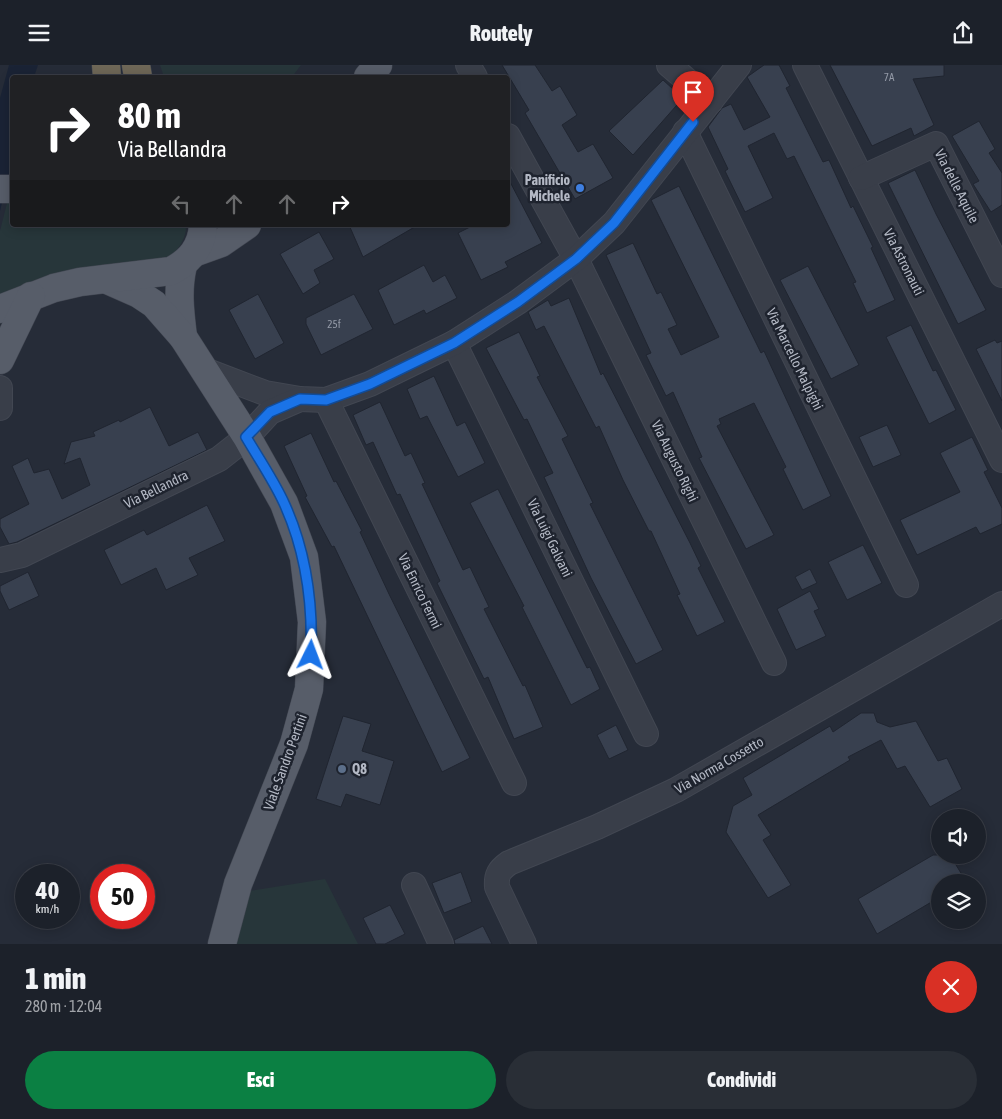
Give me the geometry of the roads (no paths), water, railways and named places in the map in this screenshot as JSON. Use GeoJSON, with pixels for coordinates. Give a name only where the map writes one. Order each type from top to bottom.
{"type":"FeatureCollection","features":[{"type":"Feature","properties":{"kind":"main road"},"geometry":{"type":"LineString","coordinates":[[370,75],[378,65]]}},
{"type":"Feature","properties":{"kind":"main road","name":"Viale Sandro Pertini"},"geometry":{"type":"LineString","coordinates":[[183,337],[178,298],[179,282],[189,259],[203,236],[203,227]]}},
{"type":"Feature","properties":{"kind":"main road"},"geometry":{"type":"LineString","coordinates":[[0,309],[31,296],[80,282],[153,275],[172,271],[189,259],[221,243],[244,227]]}},
{"type":"Feature","properties":{"kind":"main road","name":"Viale Sandro Pertini"},"geometry":{"type":"LineString","coordinates":[[104,279],[139,294],[154,304],[183,337],[207,371],[284,503],[304,557],[312,632],[309,689],[294,744],[238,884],[222,944]]}},
{"type":"Feature","properties":{"kind":"main road"},"geometry":{"type":"LineString","coordinates":[[0,360],[31,296]]}},
{"type":"Feature","properties":{"kind":"street"},"geometry":{"type":"LineString","coordinates":[[669,65],[711,101]]}},
{"type":"Feature","properties":{"kind":"street","name":"Via Bellandra"},"geometry":{"type":"LineString","coordinates":[[207,371],[264,393],[300,399],[326,400],[370,384],[454,343],[518,302],[576,259],[614,223],[684,132],[739,65]]}},
{"type":"Feature","properties":{"kind":"street","name":"Via Astronauti"},"geometry":{"type":"LineString","coordinates":[[805,65],[1002,460]]}},
{"type":"Feature","properties":{"kind":"street","name":"Via Marcello Malpighi"},"geometry":{"type":"LineString","coordinates":[[684,132],[906,585]]}},
{"type":"Feature","properties":{"kind":"street","name":"Via Augusto Righi"},"geometry":{"type":"LineString","coordinates":[[510,140],[576,259],[774,663]]}},
{"type":"Feature","properties":{"kind":"street","name":"Via delle Aquile"},"geometry":{"type":"LineString","coordinates":[[861,178],[936,144],[1002,275]]}},
{"type":"Feature","properties":{"kind":"street","name":"Via Luigi Galvani"},"geometry":{"type":"LineString","coordinates":[[454,343],[646,734]]}},
{"type":"Feature","properties":{"kind":"street"},"geometry":{"type":"LineString","coordinates":[[0,388],[0,408]]}},
{"type":"Feature","properties":{"kind":"street","name":"Via Bellandra"},"geometry":{"type":"LineString","coordinates":[[0,560],[22,555],[219,459],[246,437],[270,412],[300,399]]}},
{"type":"Feature","properties":{"kind":"street","name":"Via Enrico Fermi"},"geometry":{"type":"LineString","coordinates":[[326,400],[514,783]]}},
{"type":"Feature","properties":{"kind":"street","name":"Via Norma Cossetto"},"geometry":{"type":"LineString","coordinates":[[524,944],[497,887],[496,877],[501,869],[509,863],[588,831],[676,790],[1002,604]]}},
{"type":"Feature","properties":{"kind":"street"},"geometry":{"type":"LineString","coordinates":[[414,885],[441,944]]}},
{"type":"Feature","properties":{"kind":"water"},"geometry":{"type":"Polygon","coordinates":[[[9,65],[38,65],[35,75],[10,75],[10,170],[0,211],[0,98],[9,65]]]}},
{"type":"Feature","properties":{"kind":"place","name":"Panificio Michele"},"geometry":{"type":"Point","coordinates":[580,188]}},
{"type":"Feature","properties":{"kind":"place","name":"Q8"},"geometry":{"type":"Point","coordinates":[342,769]}}]}
